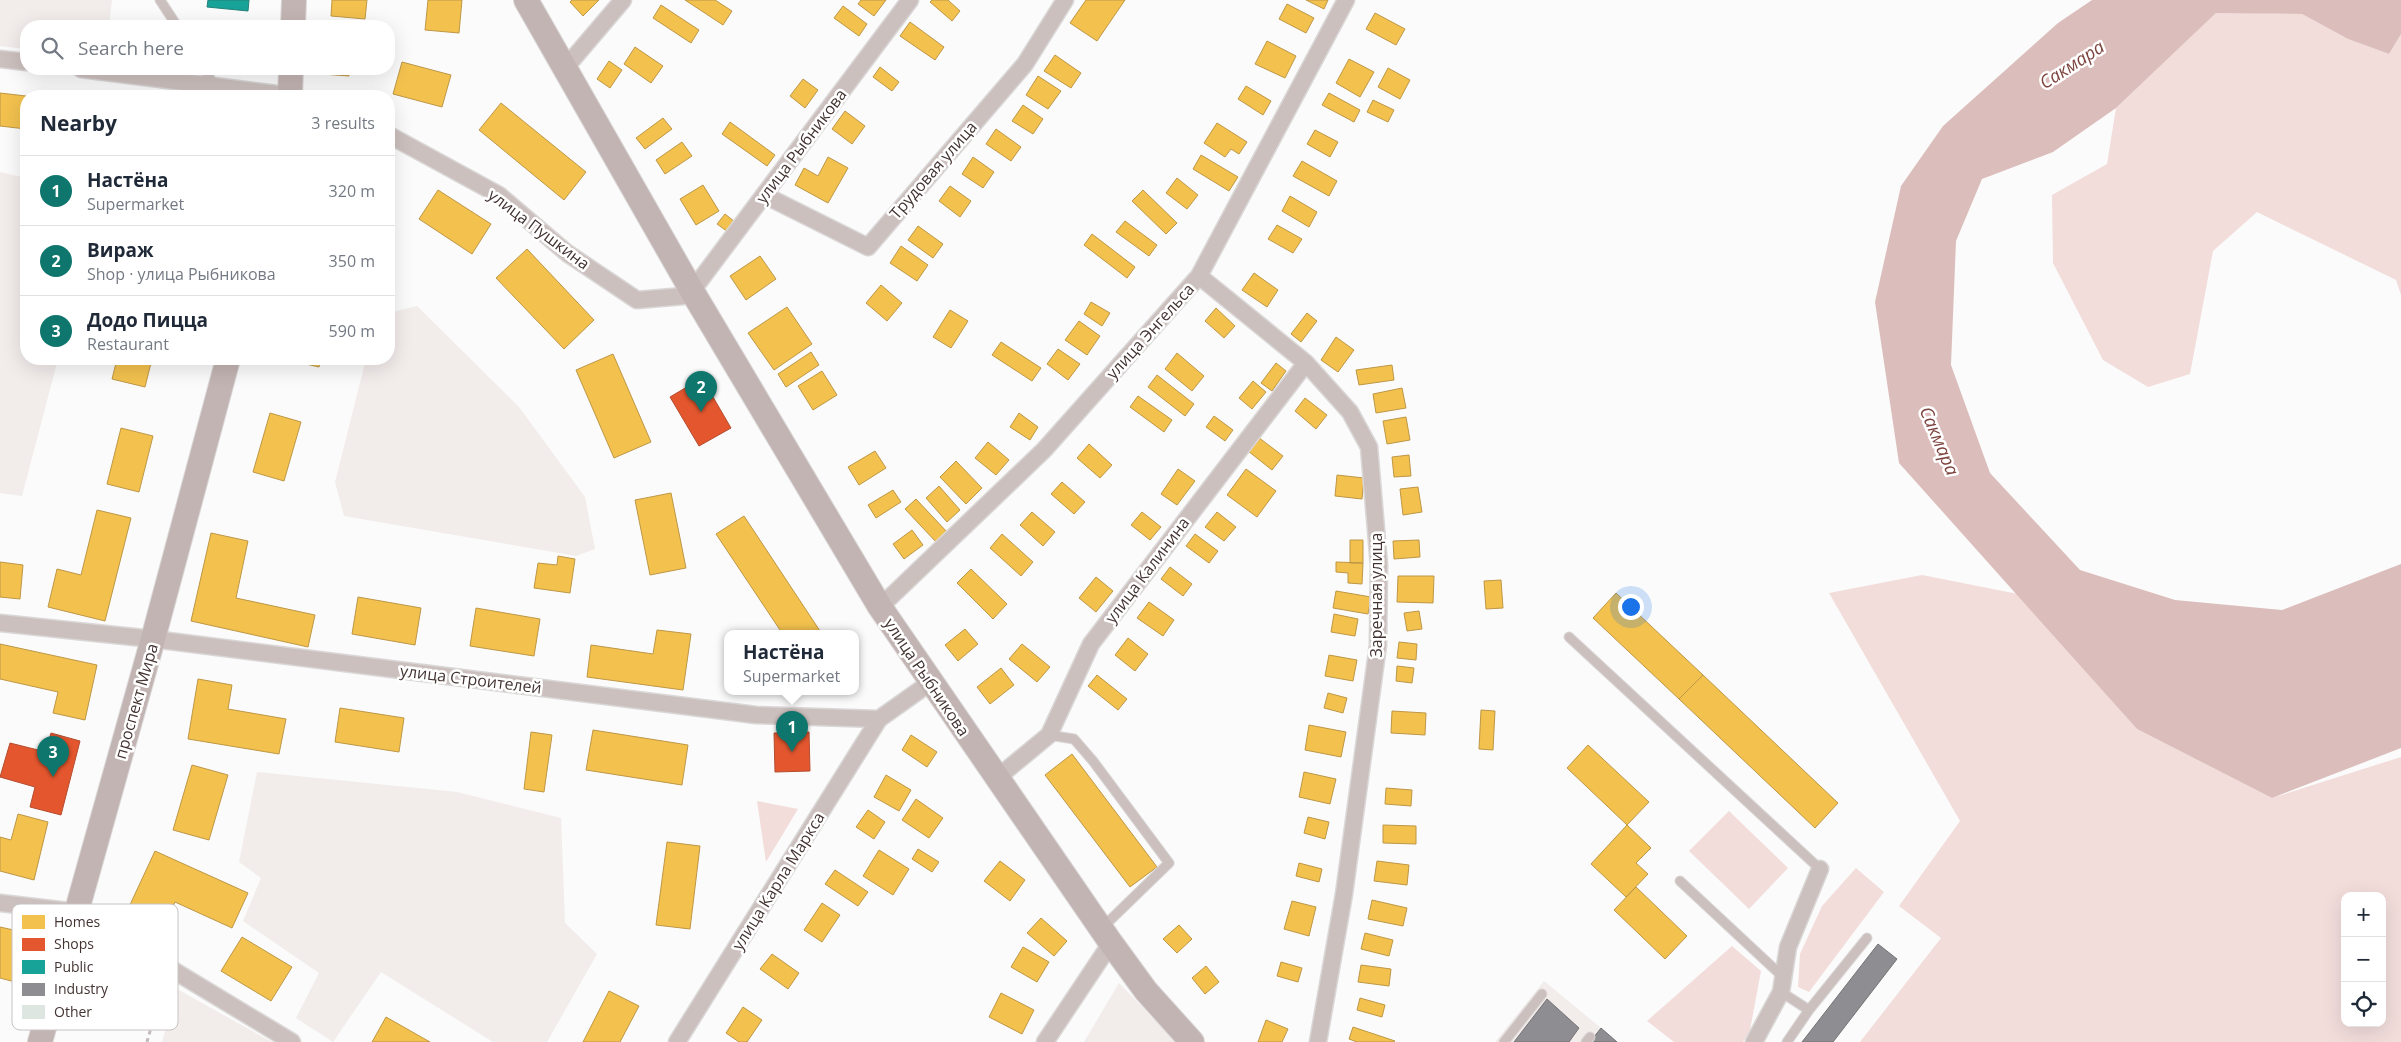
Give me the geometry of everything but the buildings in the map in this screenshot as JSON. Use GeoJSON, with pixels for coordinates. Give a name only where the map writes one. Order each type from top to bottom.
{"type":"FeatureCollection","features":[{"type":"Feature","properties":{"kind":"street"},"geometry":{"type":"LineString","coordinates":[[293,20],[294,0]]}},
{"type":"Feature","properties":{"kind":"street","name":"улица Рыбникова"},"geometry":{"type":"LineString","coordinates":[[526,0],[566,67],[596,125],[692,291],[880,607],[1106,936],[1146,991],[1192,1042]]}},
{"type":"Feature","properties":{"kind":"street"},"geometry":{"type":"LineString","coordinates":[[566,67],[623,0]]}},
{"type":"Feature","properties":{"kind":"street","name":"улица Рыбникова"},"geometry":{"type":"LineString","coordinates":[[692,291],[910,0]]}},
{"type":"Feature","properties":{"kind":"street","name":"Трудовая улица"},"geometry":{"type":"LineString","coordinates":[[764,195],[868,247],[1025,64],[1066,0]]}},
{"type":"Feature","properties":{"kind":"street","name":"улица Энгельса"},"geometry":{"type":"LineString","coordinates":[[880,607],[1044,450],[1199,276],[1346,0]]}},
{"type":"Feature","properties":{"kind":"street"},"geometry":{"type":"LineString","coordinates":[[0,59],[20,61]]}},
{"type":"Feature","properties":{"kind":"street"},"geometry":{"type":"LineString","coordinates":[[131,75],[249,90]]}},
{"type":"Feature","properties":{"kind":"street"},"geometry":{"type":"LineString","coordinates":[[291,75],[291,90]]}},
{"type":"Feature","properties":{"kind":"street","name":"улица Пушкина"},"geometry":{"type":"LineString","coordinates":[[395,138],[499,195],[567,253],[637,300],[684,296],[692,291]]}},
{"type":"Feature","properties":{"kind":"street","name":"Заречная улица"},"geometry":{"type":"LineString","coordinates":[[1199,276],[1306,363],[1350,412],[1370,447],[1379,565],[1378,645],[1344,894],[1318,1042]]}},
{"type":"Feature","properties":{"kind":"street","name":"улица Калинина"},"geometry":{"type":"LineString","coordinates":[[997,778],[1049,735],[1091,644],[1306,363]]}},
{"type":"Feature","properties":{"kind":"street","name":"проспект Мира"},"geometry":{"type":"LineString","coordinates":[[78,904],[153,639],[226,365]]}},
{"type":"Feature","properties":{"kind":"street","name":"улица Строителей"},"geometry":{"type":"LineString","coordinates":[[0,623],[153,639],[756,715],[879,719]]}},
{"type":"Feature","properties":{"kind":"street"},"geometry":{"type":"LineString","coordinates":[[879,719],[931,682]]}},
{"type":"Feature","properties":{"kind":"street","name":"улица Карла Маркса"},"geometry":{"type":"LineString","coordinates":[[677,1042],[879,719]]}},
{"type":"Feature","properties":{"kind":"street"},"geometry":{"type":"LineString","coordinates":[[1754,1042],[1782,984],[1788,947],[1820,869]]}},
{"type":"Feature","properties":{"kind":"street"},"geometry":{"type":"LineString","coordinates":[[1045,1042],[1106,936]]}},
{"type":"Feature","properties":{"kind":"street"},"geometry":{"type":"LineString","coordinates":[[178,972],[292,1042]]}},
{"type":"Feature","properties":{"kind":"lane"},"geometry":{"type":"LineString","coordinates":[[160,0],[172,20]]}},
{"type":"Feature","properties":{"kind":"lane"},"geometry":{"type":"LineString","coordinates":[[208,75],[214,85]]}},
{"type":"Feature","properties":{"kind":"lane"},"geometry":{"type":"LineString","coordinates":[[1569,637],[1820,869]]}},
{"type":"Feature","properties":{"kind":"lane"},"geometry":{"type":"LineString","coordinates":[[1049,735],[1074,739],[1093,761],[1169,863],[1106,936]]}},
{"type":"Feature","properties":{"kind":"lane"},"geometry":{"type":"LineString","coordinates":[[1680,881],[1809,1010]]}},
{"type":"Feature","properties":{"kind":"lane"},"geometry":{"type":"LineString","coordinates":[[1787,1042],[1809,1010],[1867,938]]}},
{"type":"Feature","properties":{"kind":"lane"},"geometry":{"type":"LineString","coordinates":[[1504,1042],[1542,994]]}},
{"type":"Feature","properties":{"kind":"shaded area"},"geometry":{"type":"Polygon","coordinates":[[[0,0],[112,0],[110,20],[20,20],[20,48],[0,46],[0,0]]]}},
{"type":"Feature","properties":{"kind":"shaded area"},"geometry":{"type":"Polygon","coordinates":[[[2217,12],[2302,14],[2348,39],[2389,54],[2401,34],[2401,295],[2396,280],[2257,212],[2213,251],[2190,374],[2148,387],[2103,360],[2053,263],[2052,195],[2107,164],[2116,108],[2217,12]]]}},
{"type":"Feature","properties":{"kind":"shaded area"},"geometry":{"type":"Polygon","coordinates":[[[0,172],[20,177],[20,365],[56,365],[22,496],[0,493],[0,172]]]}},
{"type":"Feature","properties":{"kind":"shaded area"},"geometry":{"type":"Polygon","coordinates":[[[417,306],[519,407],[585,497],[595,549],[576,556],[344,516],[335,482],[364,365],[395,365],[395,312],[417,306]]]}},
{"type":"Feature","properties":{"kind":"shaded area"},"geometry":{"type":"Polygon","coordinates":[[[1922,575],[2018,594],[2137,729],[2272,798],[2401,757],[2401,1042],[1860,1042],[1941,938],[1899,906],[1960,821],[1829,593],[1922,575]]]}},
{"type":"Feature","properties":{"kind":"shaded area"},"geometry":{"type":"Polygon","coordinates":[[[257,772],[457,792],[561,818],[565,923],[597,954],[547,1042],[493,1042],[381,972],[333,1042],[296,1018],[319,973],[243,921],[261,878],[239,862],[257,772]]]}},
{"type":"Feature","properties":{"kind":"shaded area"},"geometry":{"type":"Polygon","coordinates":[[[757,801],[798,809],[766,862],[757,801]]]}},
{"type":"Feature","properties":{"kind":"shaded area"},"geometry":{"type":"Polygon","coordinates":[[[1729,811],[1788,868],[1749,909],[1689,851],[1729,811]]]}},
{"type":"Feature","properties":{"kind":"shaded area"},"geometry":{"type":"Polygon","coordinates":[[[1856,868],[1884,892],[1809,992],[1798,987],[1800,954],[1822,906],[1856,868]]]}},
{"type":"Feature","properties":{"kind":"shaded area"},"geometry":{"type":"Polygon","coordinates":[[[1732,946],[1761,971],[1750,1030],[1743,1042],[1674,1042],[1647,1021],[1732,946]]]}},
{"type":"Feature","properties":{"kind":"shaded area"},"geometry":{"type":"Polygon","coordinates":[[[1544,981],[1618,1042],[1495,1042],[1544,981]]]}},
{"type":"Feature","properties":{"kind":"shaded area"},"geometry":{"type":"Polygon","coordinates":[[[1119,983],[1176,1042],[1084,1042],[1119,983]]]}},
{"type":"Feature","properties":{"kind":"shaded area"},"geometry":{"type":"Polygon","coordinates":[[[178,990],[272,1042],[162,1042],[165,1030],[178,1030],[178,990]]]}},
{"type":"Feature","properties":{"kind":"water","name":"Сакмара"},"geometry":{"type":"Polygon","coordinates":[[[2092,0],[2401,0],[2401,34],[2389,54],[2348,39],[2302,14],[2216,13],[2116,108],[2053,152],[1982,179],[1956,241],[1951,365],[1990,473],[2080,570],[2175,600],[2282,610],[2401,564],[2401,748],[2272,798],[2137,729],[1899,463],[1875,302],[1901,186],[1943,126],[2058,23],[2092,0]]]}},
{"type":"Feature","properties":{"kind":"place","name":"Вираж"},"geometry":{"type":"Point","coordinates":[701,412]}},
{"type":"Feature","properties":{"kind":"place","name":"Настёна"},"geometry":{"type":"Point","coordinates":[792,752]}},
{"type":"Feature","properties":{"kind":"place","name":"Додо Пицца"},"geometry":{"type":"Point","coordinates":[53,777]}}]}
